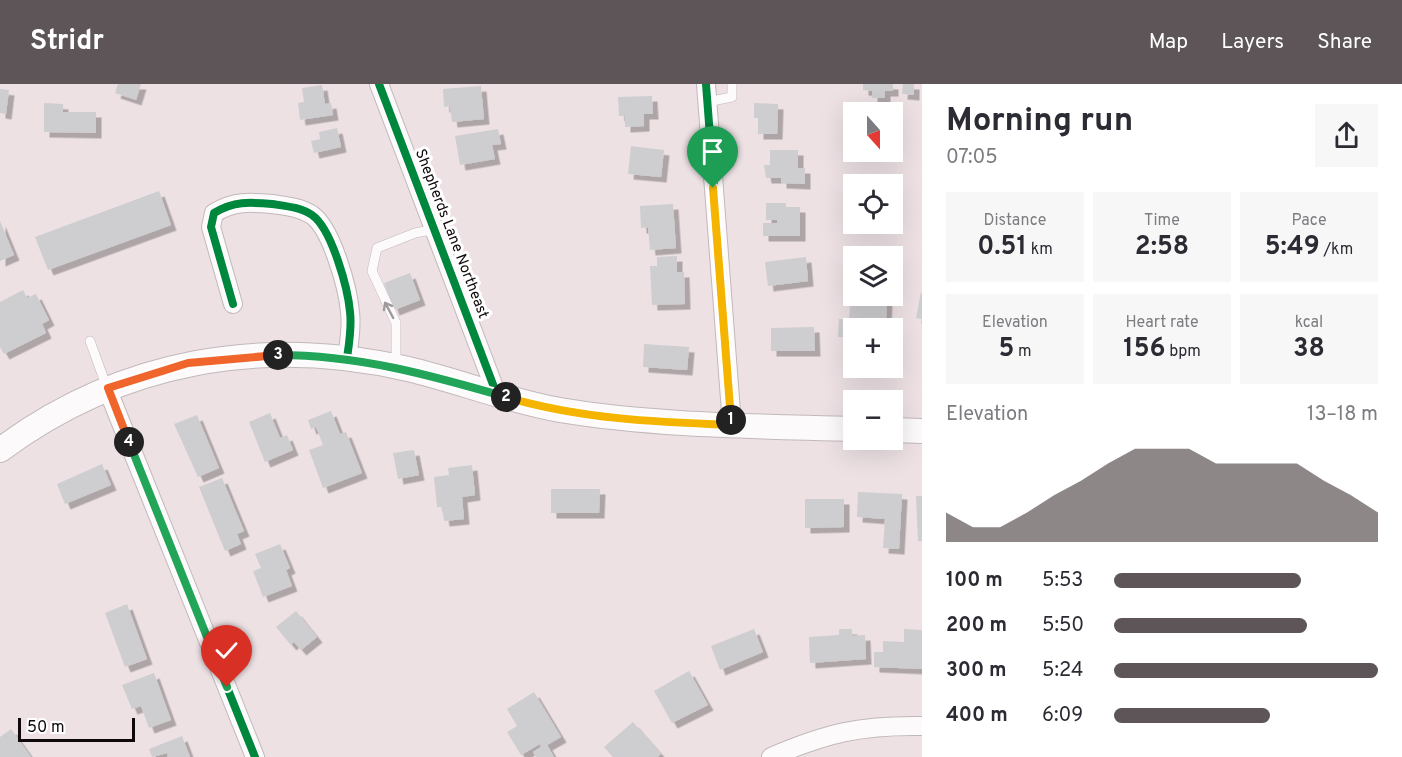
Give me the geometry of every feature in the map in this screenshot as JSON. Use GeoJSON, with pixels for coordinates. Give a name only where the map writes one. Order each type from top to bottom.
{"type":"FeatureCollection","features":[{"type":"Feature","properties":{"kind":"main road"},"geometry":{"type":"LineString","coordinates":[[0,450],[53,415],[108,388],[188,363],[224,358],[281,355],[347,358],[396,367],[588,415],[732,425],[843,429]]}},
{"type":"Feature","properties":{"kind":"main road"},"geometry":{"type":"LineString","coordinates":[[903,430],[922,431]]}},
{"type":"Feature","properties":{"kind":"street","name":"Shepherds Lane Northeast"},"geometry":{"type":"LineString","coordinates":[[379,84],[497,394]]}},
{"type":"Feature","properties":{"kind":"street"},"geometry":{"type":"LineString","coordinates":[[706,84],[732,425]]}},
{"type":"Feature","properties":{"kind":"street"},"geometry":{"type":"LineString","coordinates":[[233,304],[211,228],[214,213],[229,204],[248,201],[295,207],[313,216],[324,229],[344,280],[350,314],[347,358]]}},
{"type":"Feature","properties":{"kind":"street"},"geometry":{"type":"LineString","coordinates":[[108,388],[255,757]]}},
{"type":"Feature","properties":{"kind":"street"},"geometry":{"type":"LineString","coordinates":[[771,757],[831,733],[850,729],[922,726]]}},
{"type":"Feature","properties":{"kind":"lane"},"geometry":{"type":"LineString","coordinates":[[707,102],[732,97],[732,84]]}},
{"type":"Feature","properties":{"kind":"lane"},"geometry":{"type":"LineString","coordinates":[[396,367],[396,323],[372,271],[377,248],[416,233],[436,229]]}},
{"type":"Feature","properties":{"kind":"lane"},"geometry":{"type":"LineString","coordinates":[[90,340],[108,388]]}},
{"type":"Feature","properties":{"kind":"building"},"geometry":{"type":"Polygon","coordinates":[[[118,84],[141,84],[136,100],[115,93],[118,84]]]}},
{"type":"Feature","properties":{"kind":"building"},"geometry":{"type":"Polygon","coordinates":[[[863,84],[893,84],[893,91],[885,91],[885,98],[872,98],[872,91],[863,90],[863,84]]]}},
{"type":"Feature","properties":{"kind":"building"},"geometry":{"type":"Polygon","coordinates":[[[903,84],[914,84],[914,95],[902,94],[903,84]]]}},
{"type":"Feature","properties":{"kind":"building"},"geometry":{"type":"Polygon","coordinates":[[[322,85],[325,104],[331,103],[333,115],[300,120],[298,103],[304,102],[302,88],[322,85]]]}},
{"type":"Feature","properties":{"kind":"building"},"geometry":{"type":"Polygon","coordinates":[[[481,86],[484,119],[452,122],[450,106],[444,107],[443,89],[481,86]]]}},
{"type":"Feature","properties":{"kind":"building"},"geometry":{"type":"Polygon","coordinates":[[[0,89],[9,90],[6,114],[0,113],[0,89]]]}},
{"type":"Feature","properties":{"kind":"building"},"geometry":{"type":"Polygon","coordinates":[[[652,96],[653,114],[644,114],[644,126],[625,127],[625,116],[619,116],[618,97],[652,96]]]}},
{"type":"Feature","properties":{"kind":"building"},"geometry":{"type":"Polygon","coordinates":[[[44,103],[63,104],[63,112],[96,112],[96,133],[44,132],[44,103]]]}},
{"type":"Feature","properties":{"kind":"building"},"geometry":{"type":"Polygon","coordinates":[[[754,103],[778,104],[777,134],[758,134],[758,118],[754,118],[754,103]]]}},
{"type":"Feature","properties":{"kind":"building"},"geometry":{"type":"Polygon","coordinates":[[[337,128],[341,147],[314,153],[311,141],[320,139],[319,132],[337,128]]]}},
{"type":"Feature","properties":{"kind":"building"},"geometry":{"type":"Polygon","coordinates":[[[498,129],[501,144],[492,145],[495,159],[460,165],[455,136],[498,129]]]}},
{"type":"Feature","properties":{"kind":"building"},"geometry":{"type":"Polygon","coordinates":[[[631,146],[664,150],[661,177],[628,174],[631,146]]]}},
{"type":"Feature","properties":{"kind":"building"},"geometry":{"type":"Polygon","coordinates":[[[770,150],[798,150],[798,168],[805,168],[805,184],[781,183],[781,178],[766,178],[764,165],[770,165],[770,150]]]}},
{"type":"Feature","properties":{"kind":"building"},"geometry":{"type":"Polygon","coordinates":[[[159,191],[171,225],[48,270],[35,237],[159,191]]]}},
{"type":"Feature","properties":{"kind":"building"},"geometry":{"type":"Polygon","coordinates":[[[766,203],[786,203],[786,207],[800,207],[800,236],[763,236],[763,223],[777,223],[777,220],[766,220],[766,203]]]}},
{"type":"Feature","properties":{"kind":"building"},"geometry":{"type":"Polygon","coordinates":[[[673,204],[676,248],[650,250],[648,227],[641,228],[640,206],[673,204]]]}},
{"type":"Feature","properties":{"kind":"building"},"geometry":{"type":"Polygon","coordinates":[[[0,221],[14,255],[0,261],[0,221]]]}},
{"type":"Feature","properties":{"kind":"building"},"geometry":{"type":"Polygon","coordinates":[[[677,256],[677,272],[684,272],[685,304],[652,305],[650,266],[657,266],[657,257],[677,256]]]}},
{"type":"Feature","properties":{"kind":"building"},"geometry":{"type":"Polygon","coordinates":[[[806,257],[808,281],[768,286],[765,262],[806,257]]]}},
{"type":"Feature","properties":{"kind":"building"},"geometry":{"type":"Polygon","coordinates":[[[410,273],[420,300],[394,310],[384,283],[410,273]]]}},
{"type":"Feature","properties":{"kind":"building"},"geometry":{"type":"Polygon","coordinates":[[[23,290],[27,298],[36,294],[49,320],[42,324],[46,333],[4,354],[0,347],[0,302],[23,290]]]}},
{"type":"Feature","properties":{"kind":"building"},"geometry":{"type":"Polygon","coordinates":[[[922,293],[922,319],[916,318],[922,293]]]}},
{"type":"Feature","properties":{"kind":"building"},"geometry":{"type":"Polygon","coordinates":[[[850,306],[887,306],[886,318],[849,318],[850,306]]]}},
{"type":"Feature","properties":{"kind":"building"},"geometry":{"type":"Polygon","coordinates":[[[839,319],[843,319],[843,337],[838,337],[839,319]]]}},
{"type":"Feature","properties":{"kind":"building"},"geometry":{"type":"Polygon","coordinates":[[[814,327],[815,351],[771,351],[771,328],[814,327]]]}},
{"type":"Feature","properties":{"kind":"building"},"geometry":{"type":"Polygon","coordinates":[[[644,344],[689,347],[687,370],[643,367],[644,344]]]}},
{"type":"Feature","properties":{"kind":"building"},"geometry":{"type":"Polygon","coordinates":[[[331,411],[340,434],[346,432],[362,473],[323,488],[309,450],[323,445],[316,427],[311,429],[308,420],[331,411]]]}},
{"type":"Feature","properties":{"kind":"building"},"geometry":{"type":"Polygon","coordinates":[[[270,413],[280,438],[287,435],[293,450],[265,462],[249,422],[270,413]]]}},
{"type":"Feature","properties":{"kind":"building"},"geometry":{"type":"Polygon","coordinates":[[[197,415],[219,468],[198,477],[174,424],[197,415]]]}},
{"type":"Feature","properties":{"kind":"building"},"geometry":{"type":"Polygon","coordinates":[[[414,450],[419,475],[398,479],[393,453],[414,450]]]}},
{"type":"Feature","properties":{"kind":"building"},"geometry":{"type":"Polygon","coordinates":[[[102,464],[111,485],[65,504],[57,484],[102,464]]]}},
{"type":"Feature","properties":{"kind":"building"},"geometry":{"type":"Polygon","coordinates":[[[472,465],[475,495],[462,497],[464,519],[444,521],[442,507],[437,507],[434,477],[449,475],[448,468],[472,465]]]}},
{"type":"Feature","properties":{"kind":"building"},"geometry":{"type":"Polygon","coordinates":[[[222,478],[244,531],[237,534],[241,544],[225,551],[199,487],[222,478]]]}},
{"type":"Feature","properties":{"kind":"building"},"geometry":{"type":"Polygon","coordinates":[[[551,489],[600,489],[599,513],[551,513],[551,489]]]}},
{"type":"Feature","properties":{"kind":"building"},"geometry":{"type":"Polygon","coordinates":[[[858,492],[902,494],[899,549],[883,548],[885,519],[857,517],[858,492]]]}},
{"type":"Feature","properties":{"kind":"building"},"geometry":{"type":"Polygon","coordinates":[[[916,496],[922,496],[922,541],[918,541],[916,496]]]}},
{"type":"Feature","properties":{"kind":"building"},"geometry":{"type":"Polygon","coordinates":[[[805,499],[844,499],[844,527],[805,528],[805,499]]]}},
{"type":"Feature","properties":{"kind":"building"},"geometry":{"type":"Polygon","coordinates":[[[280,544],[290,568],[286,570],[292,586],[263,597],[253,571],[261,568],[255,554],[280,544]]]}},
{"type":"Feature","properties":{"kind":"building"},"geometry":{"type":"Polygon","coordinates":[[[127,604],[147,659],[125,667],[105,613],[127,604]]]}},
{"type":"Feature","properties":{"kind":"building"},"geometry":{"type":"Polygon","coordinates":[[[296,611],[317,637],[301,650],[294,642],[291,645],[276,627],[296,611]]]}},
{"type":"Feature","properties":{"kind":"building"},"geometry":{"type":"Polygon","coordinates":[[[754,629],[763,652],[720,670],[711,646],[754,629]]]}},
{"type":"Feature","properties":{"kind":"building"},"geometry":{"type":"Polygon","coordinates":[[[839,629],[852,629],[852,636],[865,635],[866,659],[810,663],[809,637],[839,635],[839,629]]]}},
{"type":"Feature","properties":{"kind":"building"},"geometry":{"type":"Polygon","coordinates":[[[904,629],[922,630],[922,669],[874,667],[874,652],[883,652],[883,641],[904,642],[904,629]]]}},
{"type":"Feature","properties":{"kind":"building"},"geometry":{"type":"Polygon","coordinates":[[[689,671],[708,705],[672,723],[654,691],[689,671]]]}},
{"type":"Feature","properties":{"kind":"building"},"geometry":{"type":"Polygon","coordinates":[[[154,673],[171,720],[149,728],[141,706],[132,709],[122,685],[154,673]]]}},
{"type":"Feature","properties":{"kind":"building"},"geometry":{"type":"Polygon","coordinates":[[[534,692],[561,737],[547,745],[554,757],[536,757],[533,752],[541,747],[540,744],[521,755],[507,732],[517,726],[507,709],[534,692]]]}},
{"type":"Feature","properties":{"kind":"building"},"geometry":{"type":"Polygon","coordinates":[[[633,722],[661,754],[657,757],[613,757],[604,747],[633,722]]]}},
{"type":"Feature","properties":{"kind":"building"},"geometry":{"type":"Polygon","coordinates":[[[11,729],[31,757],[0,757],[0,737],[11,729]]]}},
{"type":"Feature","properties":{"kind":"building"},"geometry":{"type":"Polygon","coordinates":[[[182,736],[190,757],[168,757],[167,753],[152,757],[149,749],[182,736]]]}},
{"type":"Feature","properties":{"kind":"cycle path"},"geometry":{"type":"LineString","coordinates":[[379,84],[497,395]]}},
{"type":"Feature","properties":{"kind":"cycle path"},"geometry":{"type":"LineString","coordinates":[[706,84],[732,425]]}},
{"type":"Feature","properties":{"kind":"cycle path"},"geometry":{"type":"LineString","coordinates":[[233,304],[211,227],[214,213],[228,206],[249,203],[287,206],[307,212],[319,222],[338,260],[351,318],[347,358]]}},
{"type":"Feature","properties":{"kind":"cycle path"},"geometry":{"type":"LineString","coordinates":[[107,388],[255,757]]}},
{"type":"Feature","properties":{"kind":"route"},"geometry":{"type":"LineString","coordinates":[[227,687],[108,388],[188,363],[224,358],[261,355],[338,357],[409,369],[527,403],[588,415],[732,425],[713,188]]}}]}
